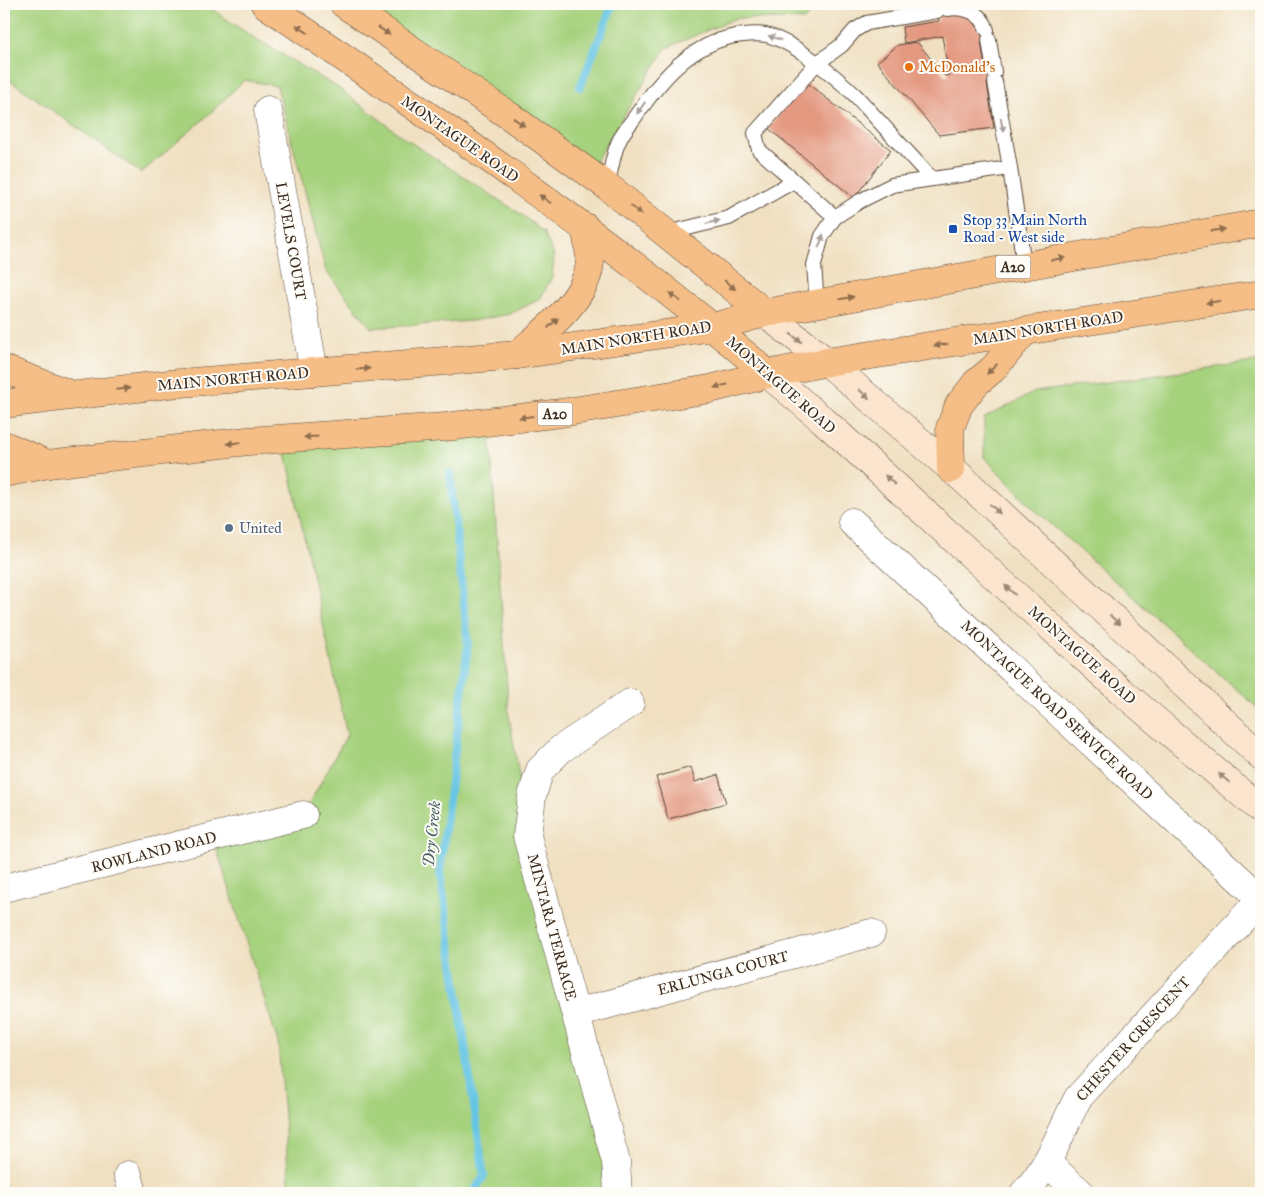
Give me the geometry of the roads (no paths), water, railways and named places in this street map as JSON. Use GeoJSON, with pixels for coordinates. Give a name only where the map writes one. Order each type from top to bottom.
{"type":"FeatureCollection","features":[{"type":"Feature","properties":{"kind":"main road","name":"MONTAGUE ROAD"},"geometry":{"type":"LineString","coordinates":[[265,4],[585,227],[713,327],[823,420],[1120,690],[1261,810]]}},
{"type":"Feature","properties":{"kind":"main road"},"geometry":{"type":"LineString","coordinates":[[344,4],[512,117],[607,186],[827,362],[951,469],[1261,756]]}},
{"type":"Feature","properties":{"kind":"main road","name":"MAIN NORTH ROAD"},"geometry":{"type":"LineString","coordinates":[[4,404],[169,384],[517,356],[713,327],[765,313],[1261,223]]}},
{"type":"Feature","properties":{"kind":"main road"},"geometry":{"type":"LineString","coordinates":[[517,356],[563,313],[586,282],[590,261],[585,227]]}},
{"type":"Feature","properties":{"kind":"main road","name":"MAIN NORTH ROAD"},"geometry":{"type":"LineString","coordinates":[[4,473],[48,464],[248,441],[462,425],[561,413],[710,388],[827,362],[1261,294]]}},
{"type":"Feature","properties":{"kind":"main road"},"geometry":{"type":"LineString","coordinates":[[951,469],[950,428],[958,404],[976,383],[993,370],[1024,332]]}},
{"type":"Feature","properties":{"kind":"main road"},"geometry":{"type":"LineString","coordinates":[[4,369],[75,396]]}},
{"type":"Feature","properties":{"kind":"main road"},"geometry":{"type":"LineString","coordinates":[[4,445],[48,464]]}},
{"type":"Feature","properties":{"kind":"street","name":"LEVELS COURT"},"geometry":{"type":"LineString","coordinates":[[268,110],[314,372]]}},
{"type":"Feature","properties":{"kind":"street","name":"MONTAGUE ROAD SERVICE ROAD"},"geometry":{"type":"LineString","coordinates":[[852,522],[1261,899]]}},
{"type":"Feature","properties":{"kind":"street","name":"MINTARA TERRACE"},"geometry":{"type":"LineString","coordinates":[[618,1193],[616,1162],[528,836],[532,796],[540,770],[561,749],[630,703]]}},
{"type":"Feature","properties":{"kind":"street","name":"ROWLAND ROAD"},"geometry":{"type":"LineString","coordinates":[[4,888],[303,816]]}},
{"type":"Feature","properties":{"kind":"street","name":"CHESTER CRESCENT"},"geometry":{"type":"LineString","coordinates":[[1024,1193],[1047,1163],[1078,1098],[1261,899]]}},
{"type":"Feature","properties":{"kind":"street","name":"ERLUNGA COURT"},"geometry":{"type":"LineString","coordinates":[[576,1013],[871,933]]}},
{"type":"Feature","properties":{"kind":"street"},"geometry":{"type":"LineString","coordinates":[[1047,1163],[1081,1193]]}},
{"type":"Feature","properties":{"kind":"lane"},"geometry":{"type":"LineString","coordinates":[[835,216],[759,150],[755,133],[816,64],[842,45],[855,30],[867,23],[964,8],[983,20],[988,35],[1024,265]]}},
{"type":"Feature","properties":{"kind":"lane"},"geometry":{"type":"LineString","coordinates":[[607,186],[619,140],[656,86],[679,63],[699,50],[721,39],[742,35],[764,35],[784,41],[843,83],[932,179]]}},
{"type":"Feature","properties":{"kind":"lane"},"geometry":{"type":"LineString","coordinates":[[817,304],[814,265],[822,236],[835,216],[892,185],[1010,168]]}},
{"type":"Feature","properties":{"kind":"lane"},"geometry":{"type":"LineString","coordinates":[[665,233],[729,218],[794,181]]}},
{"type":"Feature","properties":{"kind":"waterway","name":"Dry Creek"},"geometry":{"type":"LineString","coordinates":[[580,87],[613,4]]}},
{"type":"Feature","properties":{"kind":"waterway","name":"Dry Creek"},"geometry":{"type":"LineString","coordinates":[[450,474],[468,644],[440,872],[484,1176],[473,1193]]}},
{"type":"Feature","properties":{"kind":"place","name":"McDonald's"},"geometry":{"type":"Point","coordinates":[909,67]}},
{"type":"Feature","properties":{"kind":"place","name":"Stop 33 Main North Road - West side"},"geometry":{"type":"Point","coordinates":[953,229]}},
{"type":"Feature","properties":{"kind":"place","name":"United"},"geometry":{"type":"Point","coordinates":[229,528]}}]}
